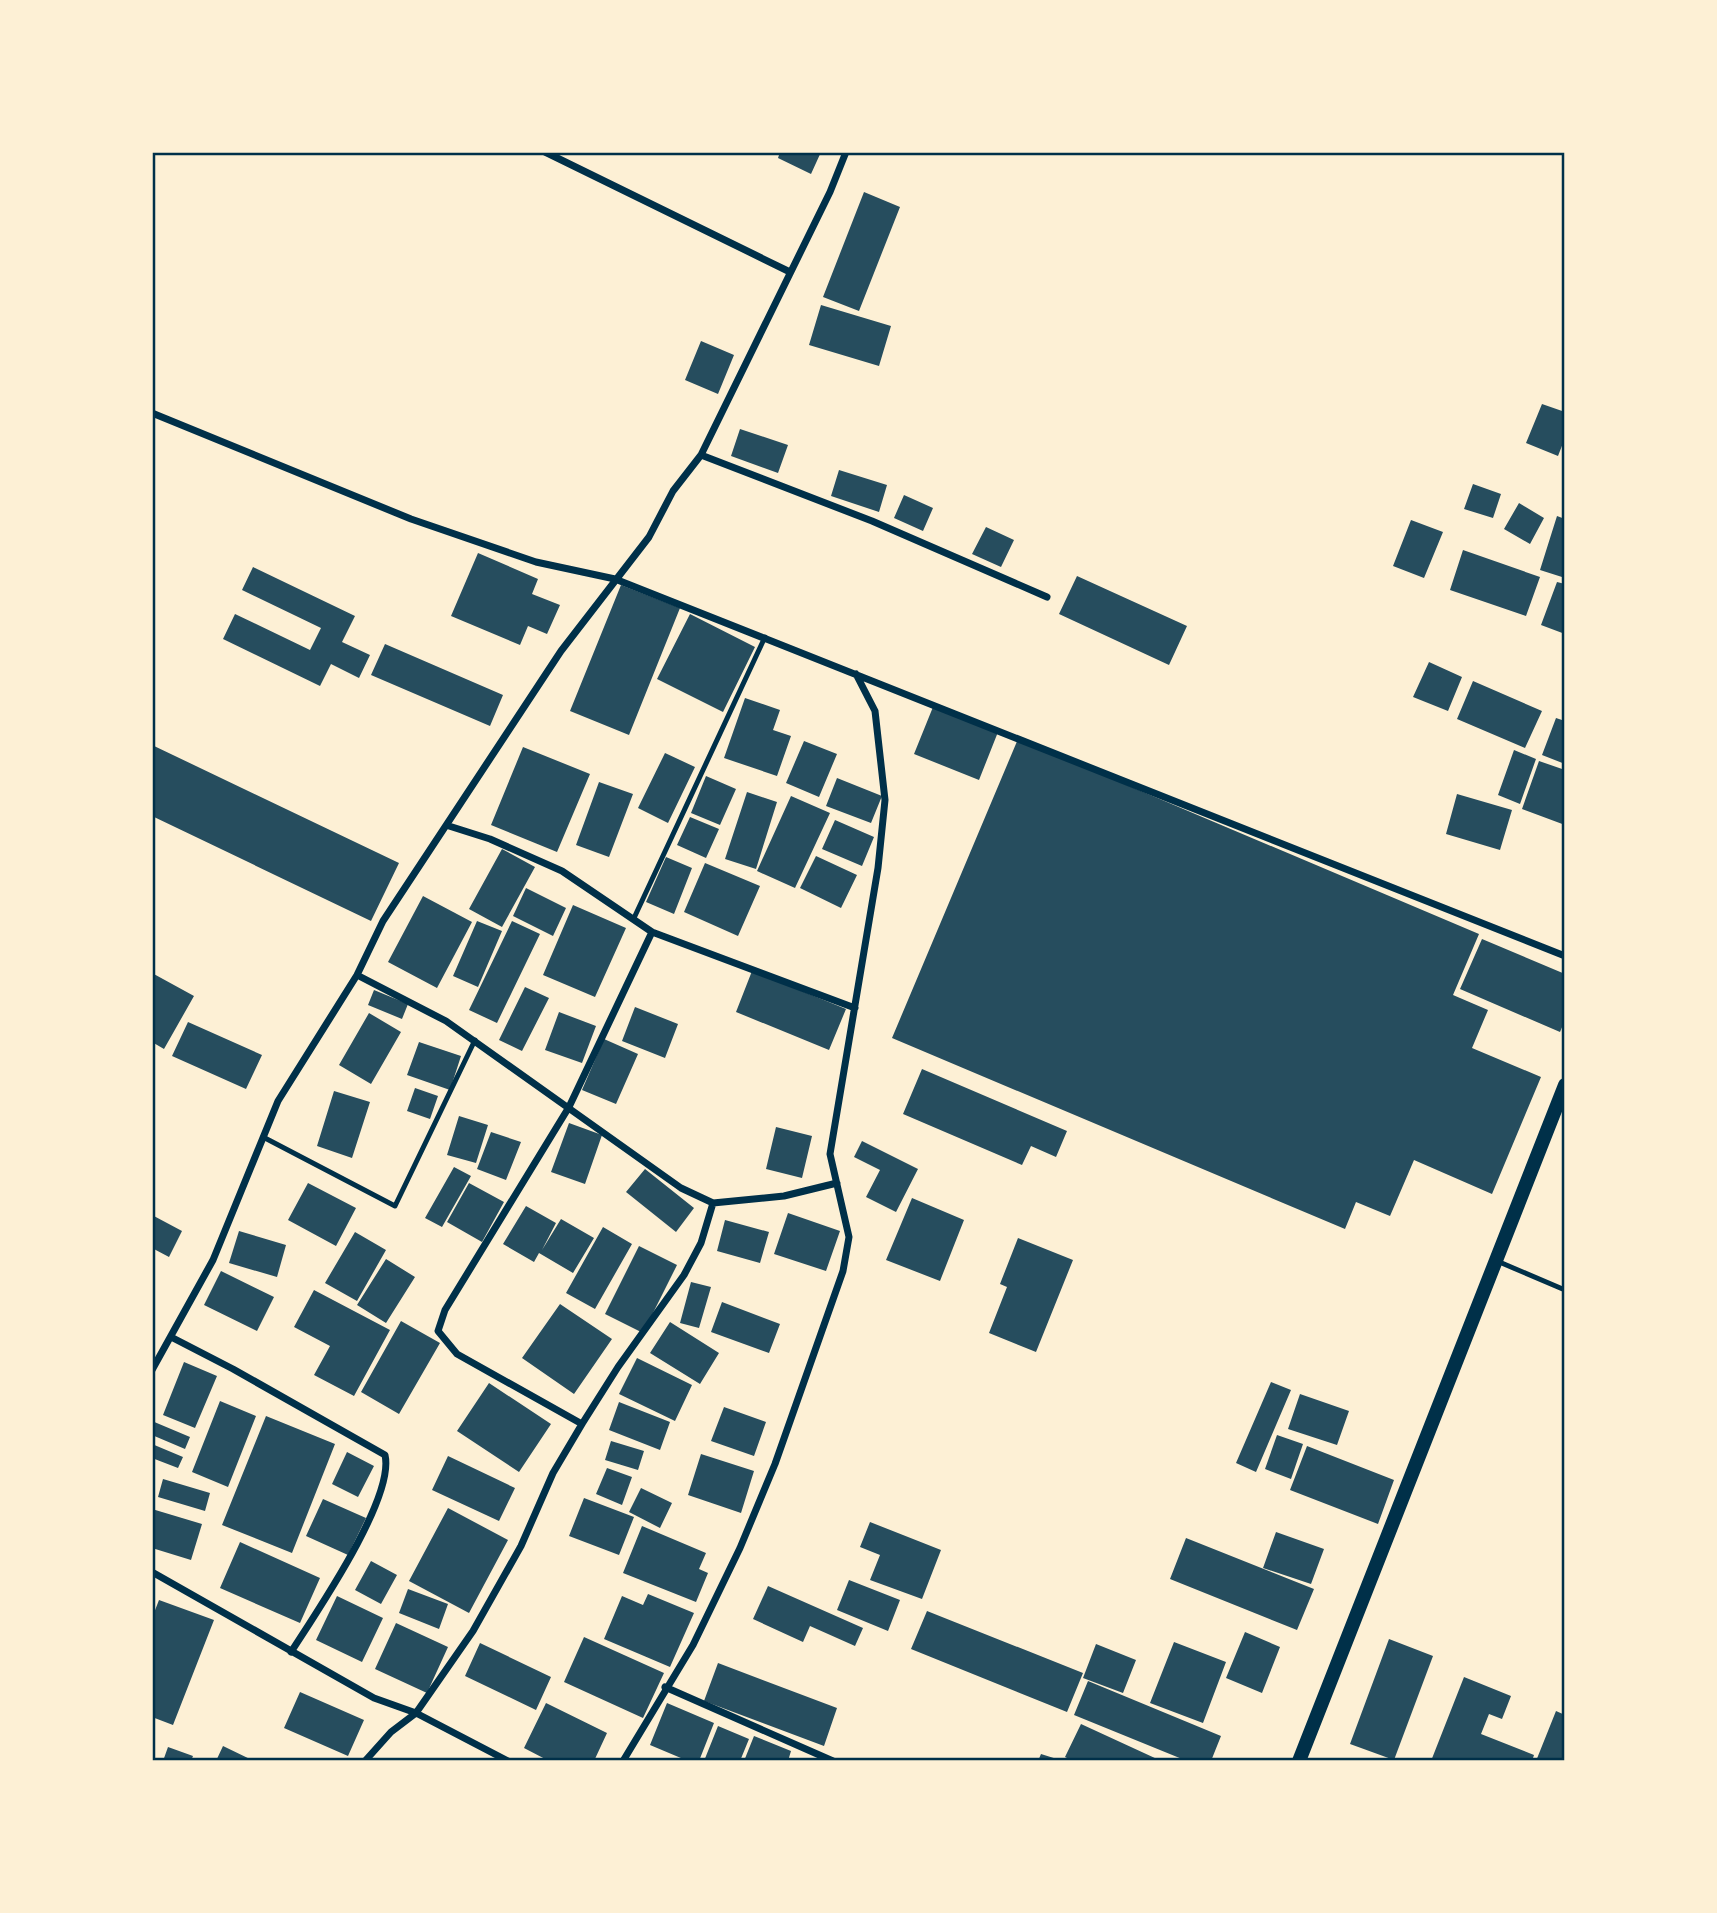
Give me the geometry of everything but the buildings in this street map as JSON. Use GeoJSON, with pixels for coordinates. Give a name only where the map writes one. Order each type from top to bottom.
{"type":"FeatureCollection","features":[{"type":"Feature","properties":{"kind":"main road"},"geometry":{"type":"LineString","coordinates":[[1299,1761],[1565,1085]]}},
{"type":"Feature","properties":{"kind":"street"},"geometry":{"type":"LineString","coordinates":[[545,152],[790,272]]}},
{"type":"Feature","properties":{"kind":"street"},"geometry":{"type":"LineString","coordinates":[[152,1370],[213,1260],[278,1101],[357,975],[383,921],[449,825],[482,768],[561,652],[649,537],[674,492],[701,454],[830,192],[846,152]]}},
{"type":"Feature","properties":{"kind":"street"},"geometry":{"type":"LineString","coordinates":[[152,413],[411,519],[536,562],[615,579],[1565,956]]}},
{"type":"Feature","properties":{"kind":"street"},"geometry":{"type":"LineString","coordinates":[[701,454],[872,521],[1047,597]]}},
{"type":"Feature","properties":{"kind":"street"},"geometry":{"type":"LineString","coordinates":[[623,1761],[693,1645],[740,1548],[775,1464],[843,1271],[849,1237],[830,1154],[878,868],[885,800],[875,711],[856,673]]}},
{"type":"Feature","properties":{"kind":"street"},"geometry":{"type":"LineString","coordinates":[[449,825],[490,839],[562,870],[652,932],[855,1008]]}},
{"type":"Feature","properties":{"kind":"street"},"geometry":{"type":"LineString","coordinates":[[582,1424],[457,1354],[438,1331],[445,1311],[569,1107],[652,932]]}},
{"type":"Feature","properties":{"kind":"street"},"geometry":{"type":"LineString","coordinates":[[357,975],[446,1021],[681,1188],[713,1203],[784,1196],[837,1182]]}},
{"type":"Feature","properties":{"kind":"street"},"geometry":{"type":"LineString","coordinates":[[365,1761],[390,1732],[416,1713],[473,1631],[521,1546],[553,1474],[582,1424],[618,1367],[684,1275],[701,1243],[713,1203]]}},
{"type":"Feature","properties":{"kind":"street"},"geometry":{"type":"LineString","coordinates":[[171,1337],[385,1455],[385,1480],[371,1514],[320,1607],[290,1651]]}},
{"type":"Feature","properties":{"kind":"street"},"geometry":{"type":"LineString","coordinates":[[152,1572],[374,1698],[416,1713],[508,1761]]}},
{"type":"Feature","properties":{"kind":"street"},"geometry":{"type":"LineString","coordinates":[[666,1687],[833,1761]]}},
{"type":"Feature","properties":{"kind":"lane"},"geometry":{"type":"LineString","coordinates":[[634,918],[765,638]]}},
{"type":"Feature","properties":{"kind":"lane"},"geometry":{"type":"LineString","coordinates":[[263,1137],[395,1206],[475,1040]]}},
{"type":"Feature","properties":{"kind":"lane"},"geometry":{"type":"LineString","coordinates":[[1494,1260],[1565,1290]]}}]}
